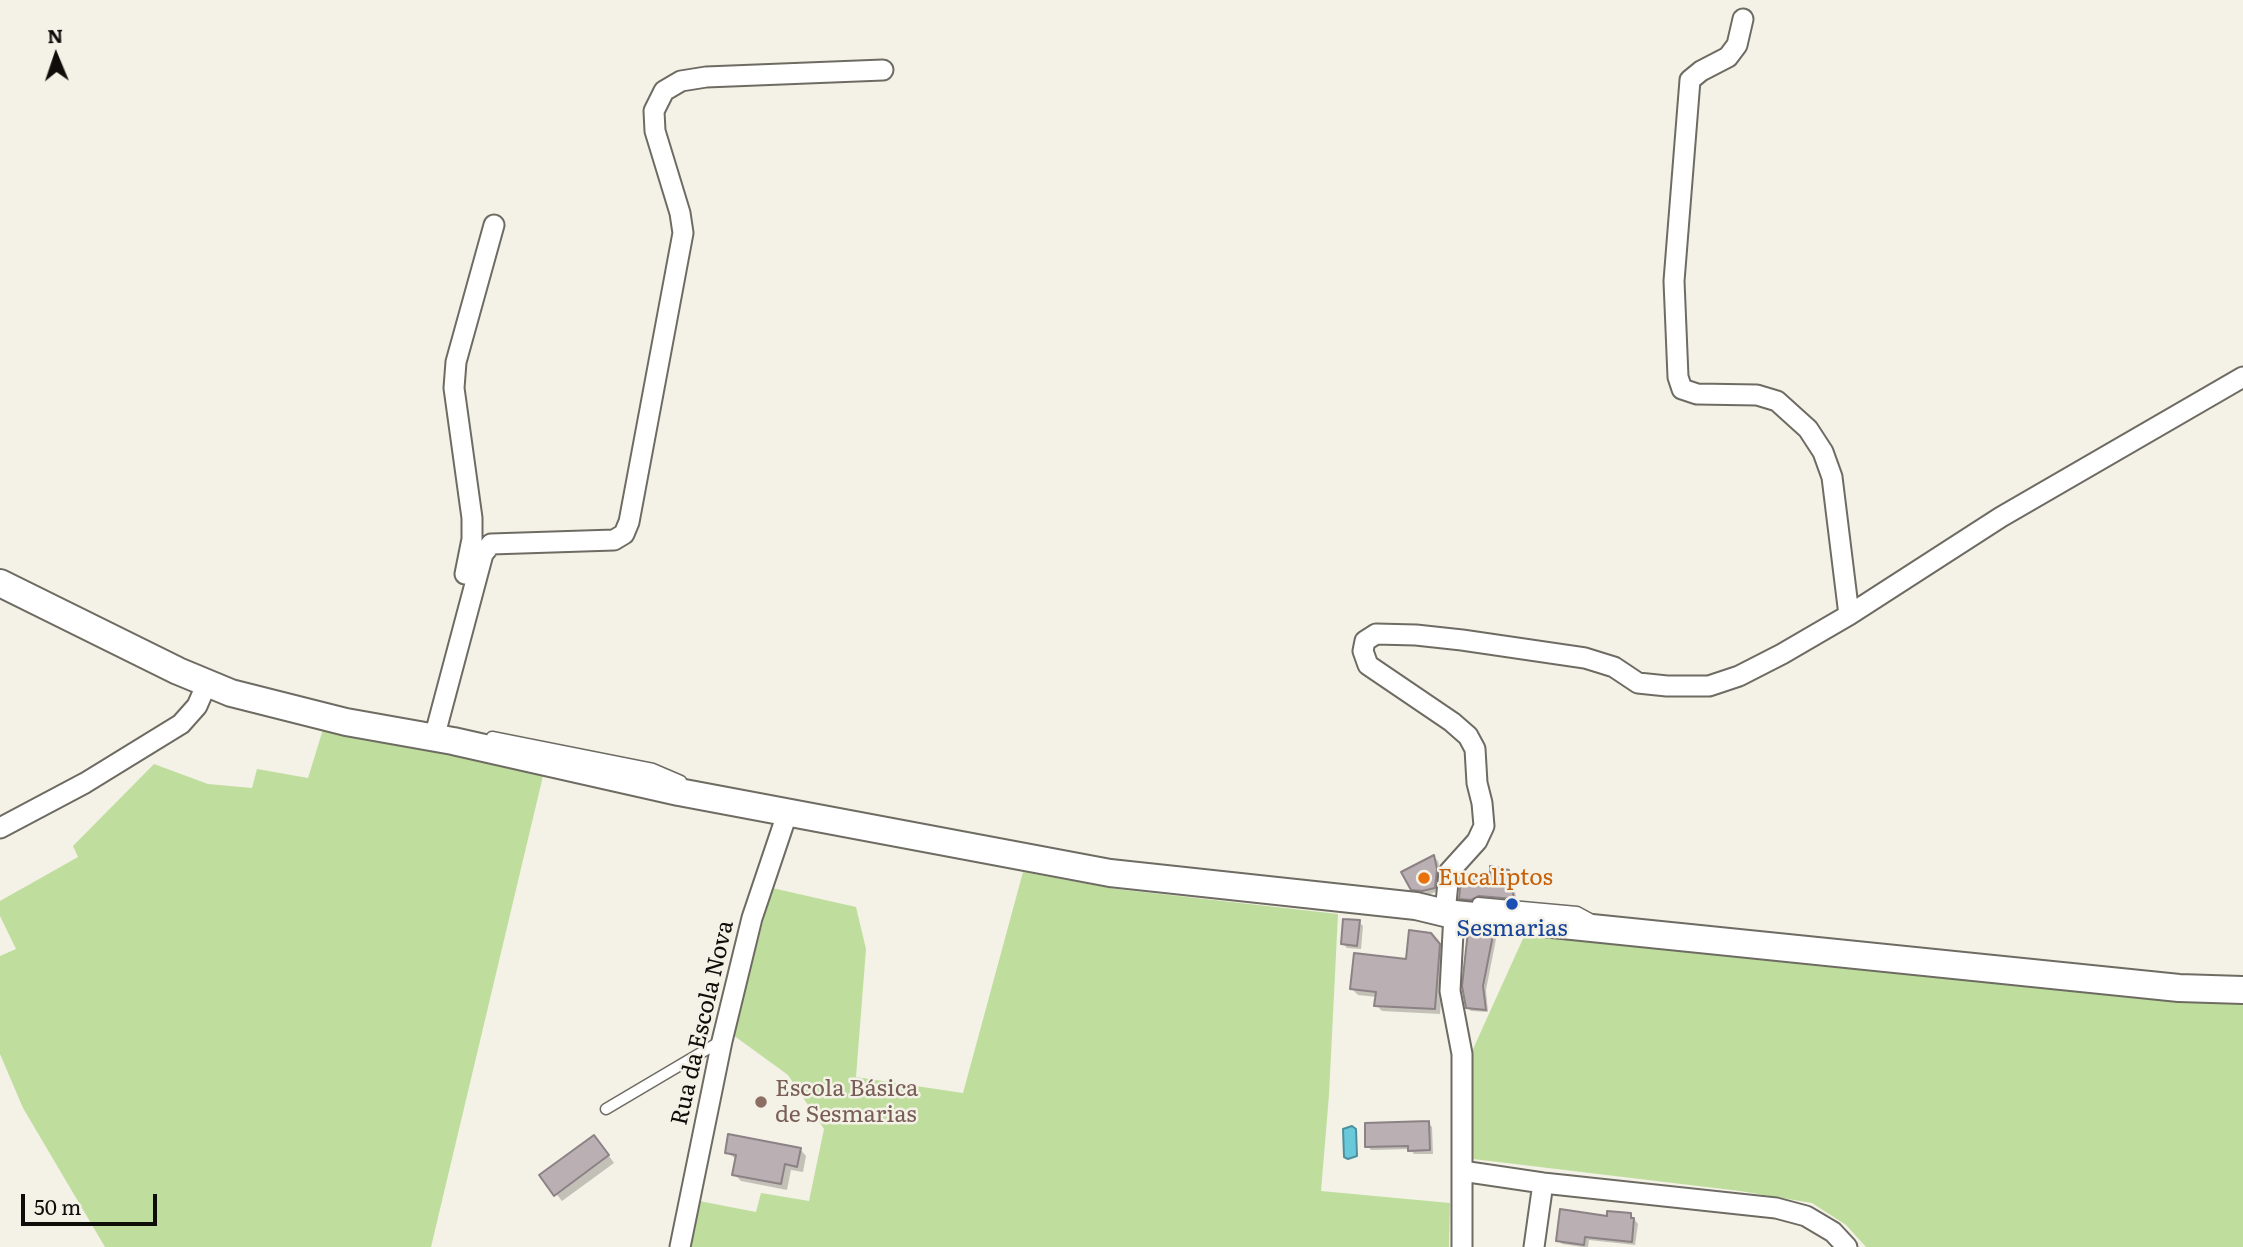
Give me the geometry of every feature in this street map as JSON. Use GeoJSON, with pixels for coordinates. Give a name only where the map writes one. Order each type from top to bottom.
{"type":"FeatureCollection","features":[{"type":"Feature","properties":{"kind":"main road"},"geometry":{"type":"LineString","coordinates":[[0,583],[231,694],[346,722],[436,738],[737,804],[1110,873],[1416,906],[1450,913],[2179,988],[2243,990]]}},
{"type":"Feature","properties":{"kind":"street"},"geometry":{"type":"LineString","coordinates":[[1743,19],[1737,45],[1728,57],[1689,80],[1674,281],[1678,377],[1682,389],[1697,394],[1757,395],[1777,401],[1808,429],[1824,452],[1832,477],[1849,615]]}},
{"type":"Feature","properties":{"kind":"street"},"geometry":{"type":"LineString","coordinates":[[436,738],[483,554],[491,544],[614,540],[624,534],[629,522],[682,233],[680,213],[654,131],[654,111],[664,91],[681,81],[706,77],[883,70]]}},
{"type":"Feature","properties":{"kind":"street"},"geometry":{"type":"LineString","coordinates":[[436,738],[472,539],[472,518],[454,388],[456,362],[494,225]]}},
{"type":"Feature","properties":{"kind":"street"},"geometry":{"type":"LineString","coordinates":[[1462,1247],[1462,1054],[1450,991],[1449,872],[1477,841],[1484,826],[1475,749],[1468,736],[1452,722],[1368,665],[1363,651],[1365,641],[1376,634],[1462,640],[1585,658],[1614,667],[1638,683],[1667,687],[1709,686],[1739,676],[1849,615],[2001,517],[2243,377]]}},
{"type":"Feature","properties":{"kind":"street"},"geometry":{"type":"LineString","coordinates":[[0,828],[96,777],[181,724],[197,706],[206,683]]}},
{"type":"Feature","properties":{"kind":"street","name":"Rua da Escola Nova"},"geometry":{"type":"LineString","coordinates":[[680,1247],[722,1041],[752,918],[787,814]]}},
{"type":"Feature","properties":{"kind":"street"},"geometry":{"type":"LineString","coordinates":[[1462,1171],[1543,1184],[1776,1208],[1806,1216],[1833,1232],[1847,1247]]}},
{"type":"Feature","properties":{"kind":"street"},"geometry":{"type":"LineString","coordinates":[[1534,1247],[1543,1184]]}},
{"type":"Feature","properties":{"kind":"lane"},"geometry":{"type":"LineString","coordinates":[[606,1109],[722,1041]]}},
{"type":"Feature","properties":{"kind":"green space"},"geometry":{"type":"Polygon","coordinates":[[[325,723],[543,776],[431,1247],[105,1247],[23,1108],[0,1054],[0,956],[16,949],[0,916],[0,901],[78,857],[73,846],[154,764],[208,784],[252,788],[257,769],[308,778],[325,723]]]}},
{"type":"Feature","properties":{"kind":"green space"},"geometry":{"type":"Polygon","coordinates":[[[1023,872],[1116,889],[1338,914],[1329,1095],[1321,1191],[1450,1203],[1449,1247],[687,1247],[694,1200],[756,1212],[761,1193],[809,1201],[824,1129],[788,1075],[733,1035],[772,888],[856,907],[866,949],[856,1077],[963,1093],[1023,872]]]}},
{"type":"Feature","properties":{"kind":"green space"},"geometry":{"type":"Polygon","coordinates":[[[1526,932],[2243,996],[2243,1247],[1866,1247],[1846,1225],[1812,1203],[1740,1191],[1473,1159],[1473,1049],[1526,932]]]}},
{"type":"Feature","properties":{"kind":"water"},"geometry":{"type":"Polygon","coordinates":[[[1352,1126],[1356,1129],[1357,1156],[1348,1159],[1344,1157],[1343,1129],[1352,1126]]]}},
{"type":"Feature","properties":{"kind":"building"},"geometry":{"type":"Polygon","coordinates":[[[1434,855],[1437,869],[1435,888],[1411,890],[1401,872],[1434,855]]]}},
{"type":"Feature","properties":{"kind":"building"},"geometry":{"type":"Polygon","coordinates":[[[1490,866],[1509,870],[1514,899],[1479,896],[1471,900],[1459,899],[1461,877],[1464,874],[1490,876],[1490,866]]]}},
{"type":"Feature","properties":{"kind":"building"},"geometry":{"type":"Polygon","coordinates":[[[1343,919],[1360,920],[1357,946],[1341,944],[1343,919]]]}},
{"type":"Feature","properties":{"kind":"building"},"geometry":{"type":"Polygon","coordinates":[[[1409,930],[1431,933],[1440,944],[1435,1009],[1374,1006],[1376,992],[1350,989],[1354,953],[1406,959],[1409,930]]]}},
{"type":"Feature","properties":{"kind":"building"},"geometry":{"type":"Polygon","coordinates":[[[1468,931],[1493,935],[1483,986],[1486,1010],[1466,1008],[1462,986],[1468,931]]]}},
{"type":"Feature","properties":{"kind":"building"},"geometry":{"type":"Polygon","coordinates":[[[1429,1121],[1430,1150],[1408,1151],[1408,1146],[1365,1147],[1365,1123],[1429,1121]]]}},
{"type":"Feature","properties":{"kind":"building"},"geometry":{"type":"Polygon","coordinates":[[[728,1134],[801,1148],[797,1167],[785,1164],[781,1184],[732,1175],[736,1155],[725,1153],[728,1134]]]}},
{"type":"Feature","properties":{"kind":"building"},"geometry":{"type":"Polygon","coordinates":[[[594,1135],[609,1155],[554,1196],[539,1175],[594,1135]]]}},
{"type":"Feature","properties":{"kind":"building"},"geometry":{"type":"Polygon","coordinates":[[[1560,1209],[1607,1216],[1607,1211],[1631,1213],[1631,1218],[1634,1218],[1632,1242],[1585,1237],[1584,1245],[1556,1241],[1560,1209]]]}},
{"type":"Feature","properties":{"kind":"place","name":"Eucaliptos"},"geometry":{"type":"Point","coordinates":[1424,878]}},
{"type":"Feature","properties":{"kind":"place","name":"Sesmarias"},"geometry":{"type":"Point","coordinates":[1512,904]}},
{"type":"Feature","properties":{"kind":"place","name":"Escola Básica de Sesmarias"},"geometry":{"type":"Point","coordinates":[761,1102]}}]}
